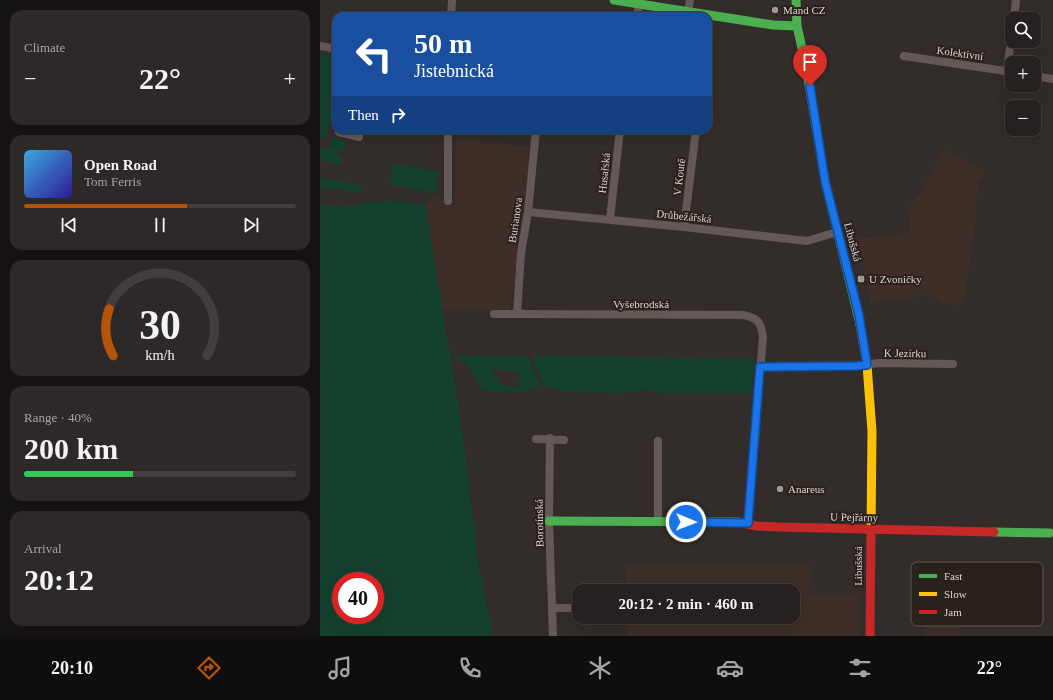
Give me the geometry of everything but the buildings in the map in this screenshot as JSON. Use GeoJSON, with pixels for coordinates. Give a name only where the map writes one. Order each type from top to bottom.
{"type":"FeatureCollection","features":[{"type":"Feature","properties":{"kind":"street"},"geometry":{"type":"LineString","coordinates":[[451,12],[452,0]]}},
{"type":"Feature","properties":{"kind":"street"},"geometry":{"type":"LineString","coordinates":[[614,0],[688,12],[690,0]]}},
{"type":"Feature","properties":{"kind":"street","name":"Libušská"},"geometry":{"type":"LineString","coordinates":[[796,0],[797,26],[806,66],[825,181],[859,315],[867,365],[872,430],[870,636]]}},
{"type":"Feature","properties":{"kind":"street"},"geometry":{"type":"LineString","coordinates":[[1015,12],[1016,0]]}},
{"type":"Feature","properties":{"kind":"street"},"geometry":{"type":"LineString","coordinates":[[637,12],[638,4]]}},
{"type":"Feature","properties":{"kind":"street"},"geometry":{"type":"LineString","coordinates":[[712,16],[773,25],[797,26]]}},
{"type":"Feature","properties":{"kind":"street"},"geometry":{"type":"LineString","coordinates":[[320,46],[332,48]]}},
{"type":"Feature","properties":{"kind":"street","name":"Kolektivní"},"geometry":{"type":"LineString","coordinates":[[904,56],[1005,71]]}},
{"type":"Feature","properties":{"kind":"street"},"geometry":{"type":"LineString","coordinates":[[1041,77],[1053,79]]}},
{"type":"Feature","properties":{"kind":"street"},"geometry":{"type":"LineString","coordinates":[[347,134],[359,137]]}},
{"type":"Feature","properties":{"kind":"street"},"geometry":{"type":"LineString","coordinates":[[448,134],[448,201]]}},
{"type":"Feature","properties":{"kind":"street","name":"Burianova"},"geometry":{"type":"LineString","coordinates":[[517,314],[521,253],[528,212],[536,134]]}},
{"type":"Feature","properties":{"kind":"street","name":"Husařská"},"geometry":{"type":"LineString","coordinates":[[610,219],[620,134]]}},
{"type":"Feature","properties":{"kind":"street","name":"V Koutě"},"geometry":{"type":"LineString","coordinates":[[684,227],[696,134]]}},
{"type":"Feature","properties":{"kind":"street","name":"Drůbežářská"},"geometry":{"type":"LineString","coordinates":[[528,212],[610,219],[807,241],[837,232]]}},
{"type":"Feature","properties":{"kind":"street","name":"Vyšebrodská"},"geometry":{"type":"LineString","coordinates":[[494,314],[743,315],[756,320],[762,326],[763,337],[760,367]]}},
{"type":"Feature","properties":{"kind":"street","name":"K Jezírku"},"geometry":{"type":"LineString","coordinates":[[760,367],[855,366],[879,363],[954,364]]}},
{"type":"Feature","properties":{"kind":"street"},"geometry":{"type":"LineString","coordinates":[[748,523],[760,367]]}},
{"type":"Feature","properties":{"kind":"street"},"geometry":{"type":"LineString","coordinates":[[536,439],[564,440]]}},
{"type":"Feature","properties":{"kind":"street","name":"Borotínská"},"geometry":{"type":"LineString","coordinates":[[550,439],[549,521],[553,636]]}},
{"type":"Feature","properties":{"kind":"street"},"geometry":{"type":"LineString","coordinates":[[658,441],[658,521]]}},
{"type":"Feature","properties":{"kind":"street","name":"U Pejřárny"},"geometry":{"type":"LineString","coordinates":[[549,521],[748,523],[757,526],[778,527],[1050,533]]}},
{"type":"Feature","properties":{"kind":"street"},"geometry":{"type":"LineString","coordinates":[[552,608],[572,608]]}},
{"type":"Feature","properties":{"kind":"shaded area"},"geometry":{"type":"Polygon","coordinates":[[[456,139],[530,147],[523,217],[510,310],[442,309],[425,204],[439,196],[455,207],[456,139]]]}},
{"type":"Feature","properties":{"kind":"shaded area"},"geometry":{"type":"Polygon","coordinates":[[[944,149],[985,171],[983,178],[978,179],[975,226],[964,305],[944,304],[930,295],[870,302],[857,239],[891,236],[910,231],[908,209],[921,192],[944,149]]]}},
{"type":"Feature","properties":{"kind":"shaded area"},"geometry":{"type":"Polygon","coordinates":[[[625,565],[809,565],[809,594],[860,593],[861,636],[628,636],[627,624],[800,624],[800,584],[626,584],[625,565]]]}},
{"type":"Feature","properties":{"kind":"shaded area"},"geometry":{"type":"Polygon","coordinates":[[[925,626],[960,626],[960,636],[925,636],[925,626]]]}},
{"type":"Feature","properties":{"kind":"green space"},"geometry":{"type":"Polygon","coordinates":[[[320,53],[332,55],[332,110],[327,136],[320,138],[320,123],[322,115],[320,114],[320,53]]]}},
{"type":"Feature","properties":{"kind":"green space"},"geometry":{"type":"Polygon","coordinates":[[[332,137],[346,140],[344,150],[338,149],[337,155],[343,156],[341,164],[320,160],[320,147],[330,149],[332,137]]]}},
{"type":"Feature","properties":{"kind":"green space"},"geometry":{"type":"Polygon","coordinates":[[[394,164],[439,172],[435,193],[390,185],[394,164]]]}},
{"type":"Feature","properties":{"kind":"green space"},"geometry":{"type":"Polygon","coordinates":[[[320,177],[361,185],[362,192],[320,188],[320,177]]]}},
{"type":"Feature","properties":{"kind":"green space"},"geometry":{"type":"Polygon","coordinates":[[[390,201],[425,204],[462,429],[478,561],[493,636],[320,636],[320,205],[343,207],[363,203],[390,201]]]}},
{"type":"Feature","properties":{"kind":"green space"},"geometry":{"type":"Polygon","coordinates":[[[455,356],[528,357],[540,386],[521,392],[482,391],[472,371],[465,363],[454,358],[455,356]],[[493,369],[493,373],[502,385],[518,387],[520,372],[493,369]]]}},
{"type":"Feature","properties":{"kind":"green space"},"geometry":{"type":"Polygon","coordinates":[[[532,356],[754,359],[751,393],[660,393],[643,390],[624,393],[567,392],[544,386],[532,356]]]}},
{"type":"Feature","properties":{"kind":"traffic: fast"},"geometry":{"type":"LineString","coordinates":[[614,0],[690,12]]}},
{"type":"Feature","properties":{"kind":"traffic: fast"},"geometry":{"type":"LineString","coordinates":[[796,0],[797,26],[806,66],[825,181],[860,324]]}},
{"type":"Feature","properties":{"kind":"traffic: fast"},"geometry":{"type":"LineString","coordinates":[[712,15],[773,25],[797,26]]}},
{"type":"Feature","properties":{"kind":"traffic: fast"},"geometry":{"type":"LineString","coordinates":[[549,521],[738,522]]}},
{"type":"Feature","properties":{"kind":"traffic: fast"},"geometry":{"type":"LineString","coordinates":[[994,532],[1050,533]]}},
{"type":"Feature","properties":{"kind":"traffic: slow"},"geometry":{"type":"LineString","coordinates":[[860,324],[867,365],[872,431],[871,532]]}},
{"type":"Feature","properties":{"kind":"traffic: jam"},"geometry":{"type":"LineString","coordinates":[[738,522],[757,526],[778,527],[994,532]]}},
{"type":"Feature","properties":{"kind":"traffic: jam"},"geometry":{"type":"LineString","coordinates":[[870,636],[871,532]]}},
{"type":"Feature","properties":{"kind":"place","name":"Mand CZ"},"geometry":{"type":"Point","coordinates":[775,10]}},
{"type":"Feature","properties":{"kind":"place","name":"U Zvoničky"},"geometry":{"type":"Point","coordinates":[861,279]}},
{"type":"Feature","properties":{"kind":"place","name":"Anareus"},"geometry":{"type":"Point","coordinates":[780,489]}},
{"type":"Feature","properties":{"kind":"route"},"geometry":{"type":"LineString","coordinates":[[686,522],[748,523],[760,367],[867,365],[864,338],[859,315],[825,181],[810,86]]}}]}
